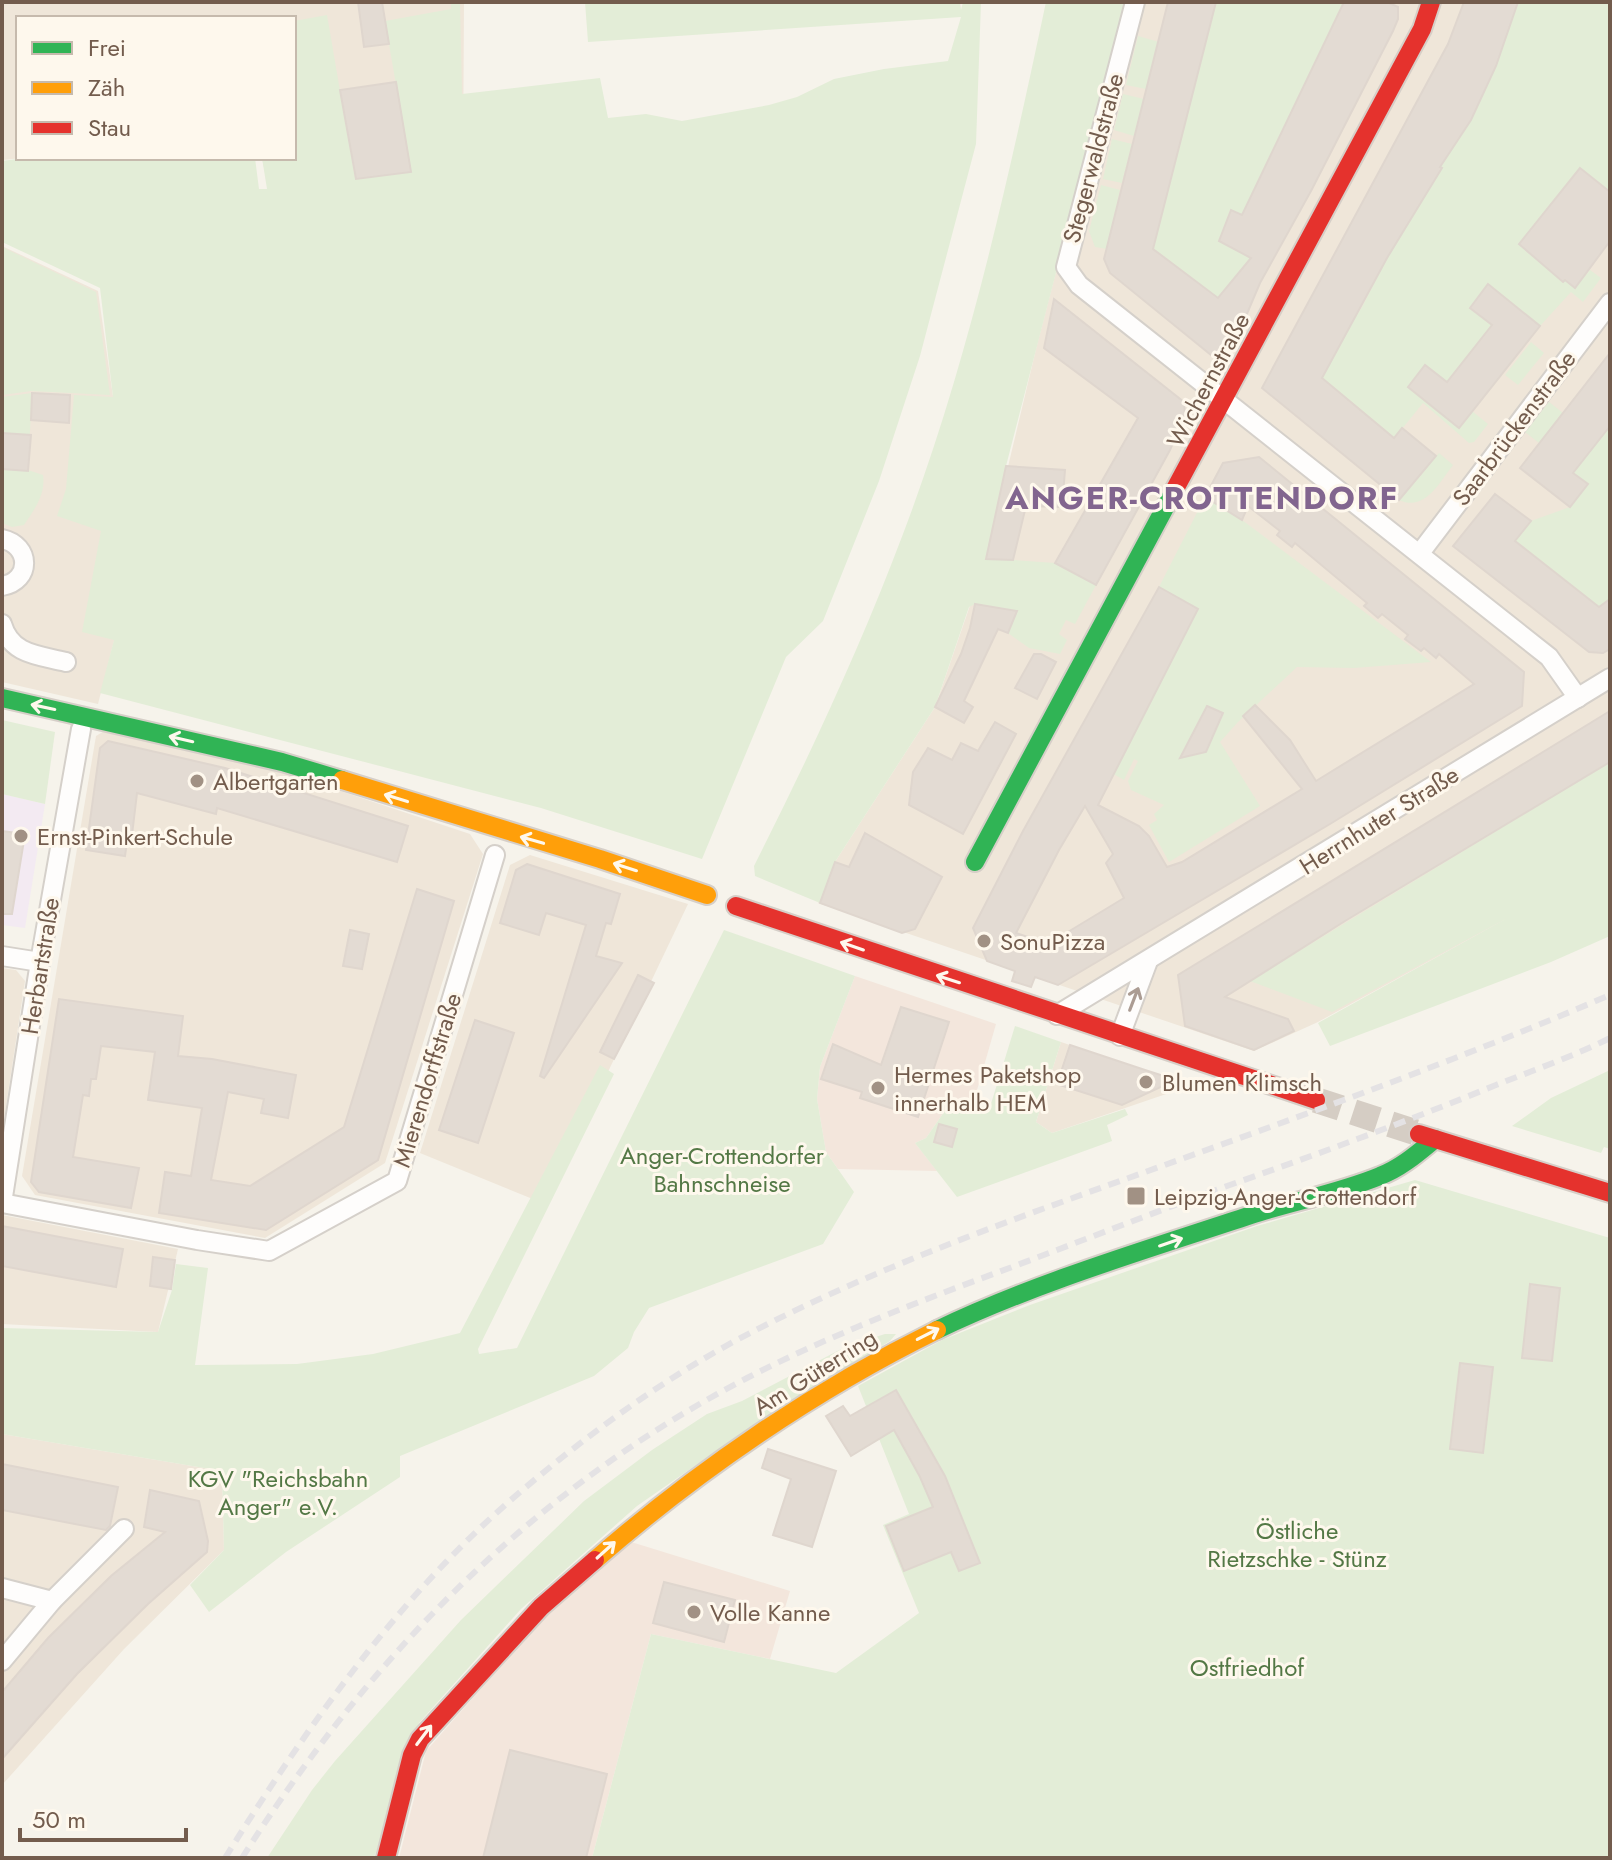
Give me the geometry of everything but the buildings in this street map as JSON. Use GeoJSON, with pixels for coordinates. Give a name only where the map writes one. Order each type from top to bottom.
{"type":"FeatureCollection","features":[{"type":"Feature","properties":{"kind":"street","name":"Stegerwaldstraße"},"geometry":{"type":"LineString","coordinates":[[1135,2],[1064,265],[1079,285],[1549,657],[1578,698]]}},
{"type":"Feature","properties":{"kind":"street","name":"Wichernstraße"},"geometry":{"type":"LineString","coordinates":[[975,862],[1422,29],[1431,2]]}},
{"type":"Feature","properties":{"kind":"street","name":"Saarbrückenstraße"},"geometry":{"type":"LineString","coordinates":[[1420,553],[1610,303]]}},
{"type":"Feature","properties":{"kind":"street"},"geometry":{"type":"LineString","coordinates":[[2,539],[18,546],[25,558],[25,565],[19,578],[2,586]]}},
{"type":"Feature","properties":{"kind":"street"},"geometry":{"type":"LineString","coordinates":[[2,624],[6,637],[21,650],[66,662]]}},
{"type":"Feature","properties":{"kind":"street","name":"Herrnhuter Straße"},"geometry":{"type":"LineString","coordinates":[[1057,1015],[1610,678]]}},
{"type":"Feature","properties":{"kind":"street"},"geometry":{"type":"LineString","coordinates":[[2,698],[282,762],[707,895]]}},
{"type":"Feature","properties":{"kind":"street","name":"Herbartstraße"},"geometry":{"type":"LineString","coordinates":[[2,1203],[81,729]]}},
{"type":"Feature","properties":{"kind":"street","name":"Mierendorffstraße"},"geometry":{"type":"LineString","coordinates":[[2,1203],[269,1251],[397,1181],[495,855]]}},
{"type":"Feature","properties":{"kind":"street"},"geometry":{"type":"LineString","coordinates":[[736,906],[1316,1100]]}},
{"type":"Feature","properties":{"kind":"street"},"geometry":{"type":"LineString","coordinates":[[2,956],[40,962]]}},
{"type":"Feature","properties":{"kind":"street"},"geometry":{"type":"LineString","coordinates":[[1120,1036],[1148,961]]}},
{"type":"Feature","properties":{"kind":"street","name":"Am Güterring"},"geometry":{"type":"LineString","coordinates":[[386,1858],[412,1755],[420,1739],[541,1607],[643,1518],[753,1440],[873,1362],[979,1310],[1254,1214],[1381,1176],[1410,1160],[1426,1136],[1610,1193]]}},
{"type":"Feature","properties":{"kind":"street"},"geometry":{"type":"LineString","coordinates":[[2,1661],[52,1601],[124,1529]]}},
{"type":"Feature","properties":{"kind":"street"},"geometry":{"type":"LineString","coordinates":[[2,1588],[52,1601]]}},
{"type":"Feature","properties":{"kind":"shaded area"},"geometry":{"type":"Polygon","coordinates":[[[2,2],[464,2],[463,166],[268,188],[262,160],[296,160],[296,16],[16,16],[16,159],[2,160],[2,2]]]}},
{"type":"Feature","properties":{"kind":"shaded area"},"geometry":{"type":"Polygon","coordinates":[[[1126,2],[1610,2],[1610,862],[1318,1022],[1254,1051],[818,903],[835,862],[935,707],[986,559],[1037,345],[1126,2]]]}},
{"type":"Feature","properties":{"kind":"shaded area"},"geometry":{"type":"Polygon","coordinates":[[[2,246],[98,291],[122,460],[115,637],[98,704],[2,682],[2,246]]]}},
{"type":"Feature","properties":{"kind":"shaded area"},"geometry":{"type":"Polygon","coordinates":[[[106,730],[277,770],[470,834],[483,854],[385,1163],[265,1238],[35,1195],[22,1176],[96,736],[106,730]]]}},
{"type":"Feature","properties":{"kind":"shaded area","name":"Ernst-Pinkert-Schule"},"geometry":{"type":"Polygon","coordinates":[[[2,794],[45,804],[25,928],[2,925],[2,794]]]}},
{"type":"Feature","properties":{"kind":"shaded area"},"geometry":{"type":"Polygon","coordinates":[[[530,855],[688,904],[545,1204],[420,1153],[510,865],[530,855]]]}},
{"type":"Feature","properties":{"kind":"shaded area"},"geometry":{"type":"Polygon","coordinates":[[[2,968],[16,970],[25,981],[2,1133],[2,968]]]}},
{"type":"Feature","properties":{"kind":"shaded area"},"geometry":{"type":"Polygon","coordinates":[[[855,976],[996,1024],[973,1104],[951,1102],[926,1138],[915,1143],[937,1171],[838,1169],[826,1152],[817,1099],[820,1067],[855,976]]]}},
{"type":"Feature","properties":{"kind":"shaded area"},"geometry":{"type":"Polygon","coordinates":[[[1061,1042],[1176,1081],[1172,1092],[1052,1133],[1036,1122],[1061,1042]]]}},
{"type":"Feature","properties":{"kind":"shaded area"},"geometry":{"type":"Polygon","coordinates":[[[2,1215],[178,1249],[158,1332],[2,1324],[2,1215]]]}},
{"type":"Feature","properties":{"kind":"shaded area"},"geometry":{"type":"Polygon","coordinates":[[[2,1434],[222,1471],[224,1550],[124,1649],[2,1785],[2,1434]]]}},
{"type":"Feature","properties":{"kind":"shaded area"},"geometry":{"type":"Polygon","coordinates":[[[628,1541],[790,1591],[770,1659],[651,1634],[592,1858],[399,1858],[426,1751],[549,1612],[628,1541]]]}},
{"type":"Feature","properties":{"kind":"green space"},"geometry":{"type":"Polygon","coordinates":[[[451,2],[460,2],[462,94],[600,78],[608,118],[646,114],[682,121],[769,105],[797,97],[834,79],[948,61],[961,17],[588,42],[585,2],[960,2],[961,10],[963,2],[981,2],[976,144],[920,356],[879,481],[823,621],[786,657],[702,859],[541,808],[100,693],[114,640],[82,632],[101,531],[57,516],[66,489],[74,395],[113,397],[100,288],[2,242],[2,161],[255,160],[259,189],[267,189],[262,160],[296,160],[296,21],[327,15],[355,178],[411,172],[385,21],[451,9],[451,2]]]}},
{"type":"Feature","properties":{"kind":"green space"},"geometry":{"type":"Polygon","coordinates":[[[1046,2],[1126,2],[1006,466],[986,558],[1055,563],[1096,585],[1075,624],[1066,620],[1059,634],[1067,640],[1060,654],[1029,648],[1008,633],[1017,611],[975,604],[969,607],[935,707],[835,862],[820,903],[755,876],[754,866],[814,743],[887,577],[926,469],[985,271],[1046,2]]]}},
{"type":"Feature","properties":{"kind":"green space"},"geometry":{"type":"Polygon","coordinates":[[[1216,2],[1344,2],[1242,215],[1230,210],[1219,241],[1268,267],[1256,292],[1218,298],[1152,253],[1216,2]]]}},
{"type":"Feature","properties":{"kind":"green space"},"geometry":{"type":"Polygon","coordinates":[[[1518,2],[1610,2],[1610,192],[1580,168],[1558,195],[1580,212],[1575,288],[1590,270],[1601,278],[1583,302],[1571,292],[1540,326],[1488,285],[1470,307],[1492,325],[1447,382],[1425,365],[1408,387],[1459,428],[1472,411],[1488,424],[1474,442],[1469,443],[1423,403],[1393,440],[1319,375],[1471,120],[1496,66],[1518,2]]]}},
{"type":"Feature","properties":{"kind":"green space"},"geometry":{"type":"Polygon","coordinates":[[[1138,36],[1159,42],[1146,89],[1126,85],[1138,36]]]}},
{"type":"Feature","properties":{"kind":"green space"},"geometry":{"type":"Polygon","coordinates":[[[1123,94],[1144,99],[1134,136],[1114,130],[1123,94]]]}},
{"type":"Feature","properties":{"kind":"green space"},"geometry":{"type":"Polygon","coordinates":[[[1112,139],[1132,144],[1122,183],[1103,179],[1112,139]]]}},
{"type":"Feature","properties":{"kind":"green space"},"geometry":{"type":"Polygon","coordinates":[[[1101,185],[1120,190],[1107,249],[1095,247],[1089,231],[1101,185]]]}},
{"type":"Feature","properties":{"kind":"green space"},"geometry":{"type":"Polygon","coordinates":[[[2,247],[96,292],[110,395],[31,391],[2,395],[2,247]]]}},
{"type":"Feature","properties":{"kind":"green space"},"geometry":{"type":"Polygon","coordinates":[[[1531,342],[1544,353],[1518,385],[1505,375],[1531,342]]]}},
{"type":"Feature","properties":{"kind":"green space"},"geometry":{"type":"Polygon","coordinates":[[[32,393],[28,470],[43,475],[43,489],[24,525],[12,527],[2,523],[2,397],[32,393]]]}},
{"type":"Feature","properties":{"kind":"green space"},"geometry":{"type":"Polygon","coordinates":[[[1549,402],[1563,413],[1539,443],[1525,432],[1549,402]]]}},
{"type":"Feature","properties":{"kind":"green space"},"geometry":{"type":"Polygon","coordinates":[[[1610,426],[1610,599],[1599,607],[1514,541],[1531,521],[1570,507],[1588,484],[1573,473],[1610,426]]]}},
{"type":"Feature","properties":{"kind":"green space"},"geometry":{"type":"Polygon","coordinates":[[[1439,453],[1453,465],[1437,487],[1416,502],[1399,500],[1439,453]]]}},
{"type":"Feature","properties":{"kind":"green space"},"geometry":{"type":"Polygon","coordinates":[[[1205,497],[1242,520],[1431,662],[1354,668],[1297,667],[1220,742],[1260,806],[1169,862],[1149,825],[1157,820],[1154,814],[1164,805],[1131,790],[1128,781],[1138,761],[1134,759],[1124,780],[1110,772],[1198,609],[1159,587],[1205,497]]]}},
{"type":"Feature","properties":{"kind":"green space"},"geometry":{"type":"Polygon","coordinates":[[[2,720],[55,732],[45,804],[2,794],[2,720]]]}},
{"type":"Feature","properties":{"kind":"green space"},"geometry":{"type":"Polygon","coordinates":[[[1610,762],[1610,936],[1551,962],[1330,1046],[1318,1023],[1509,917],[1332,1012],[1250,981],[1610,762]]]}},
{"type":"Feature","properties":{"kind":"green space","name":"Anger-Crottendorfer Bahnschneise"},"geometry":{"type":"Polygon","coordinates":[[[724,930],[855,976],[820,1067],[817,1099],[826,1152],[854,1192],[823,1244],[649,1308],[628,1348],[594,1376],[400,1456],[400,1477],[286,1552],[209,1612],[190,1585],[224,1550],[222,1471],[2,1434],[2,1328],[158,1332],[172,1290],[176,1264],[208,1268],[195,1365],[297,1364],[373,1354],[460,1333],[600,1065],[614,1074],[478,1349],[479,1354],[517,1348],[724,930]]]}},
{"type":"Feature","properties":{"kind":"green space"},"geometry":{"type":"Polygon","coordinates":[[[1015,1026],[1061,1042],[1036,1122],[1052,1133],[1125,1109],[1128,1115],[1107,1125],[1112,1141],[957,1197],[915,1143],[926,1138],[951,1102],[990,1107],[1015,1026]]]}},
{"type":"Feature","properties":{"kind":"green space"},"geometry":{"type":"Polygon","coordinates":[[[1610,1070],[1610,1149],[1604,1147],[1601,1153],[1512,1126],[1551,1098],[1610,1070]]]}},
{"type":"Feature","properties":{"kind":"green space","name":"Östliche Rietzschke - Stünz"},"geometry":{"type":"Polygon","coordinates":[[[1415,1180],[1610,1238],[1610,1858],[592,1858],[651,1634],[836,1673],[919,1613],[883,1525],[909,1514],[858,1386],[942,1340],[1030,1305],[1257,1226],[1415,1180]]]}},
{"type":"Feature","properties":{"kind":"green space"},"geometry":{"type":"Polygon","coordinates":[[[885,1334],[896,1334],[890,1341],[742,1433],[637,1506],[521,1609],[419,1723],[374,1858],[267,1858],[335,1761],[461,1620],[584,1501],[707,1414],[742,1401],[847,1346],[885,1334]]]}},
{"type":"Feature","properties":{"kind":"tunnel"},"geometry":{"type":"LineString","coordinates":[[1316,1100],[1418,1133]]}},
{"type":"Feature","properties":{"kind":"railway"},"geometry":{"type":"LineString","coordinates":[[225,1858],[325,1708],[361,1660],[439,1569],[481,1527],[550,1467],[626,1409],[679,1374],[733,1342],[890,1268],[998,1225],[1387,1084],[1610,995]]}},
{"type":"Feature","properties":{"kind":"railway"},"geometry":{"type":"LineString","coordinates":[[242,1858],[345,1713],[462,1584],[527,1525],[596,1471],[669,1422],[779,1362],[878,1318],[1396,1124],[1610,1038]]}},
{"type":"Feature","properties":{"kind":"traffic: fast"},"geometry":{"type":"LineString","coordinates":[[975,862],[1175,489]]}},
{"type":"Feature","properties":{"kind":"traffic: fast"},"geometry":{"type":"LineString","coordinates":[[2,698],[282,762],[342,780]]}},
{"type":"Feature","properties":{"kind":"traffic: fast"},"geometry":{"type":"LineString","coordinates":[[937,1330],[1013,1297],[1092,1268],[1380,1176],[1409,1160],[1435,1139]]}},
{"type":"Feature","properties":{"kind":"traffic: slow"},"geometry":{"type":"LineString","coordinates":[[342,780],[707,895]]}},
{"type":"Feature","properties":{"kind":"traffic: slow"},"geometry":{"type":"LineString","coordinates":[[595,1560],[674,1495],[758,1434],[846,1379],[937,1330]]}},
{"type":"Feature","properties":{"kind":"traffic: jam"},"geometry":{"type":"LineString","coordinates":[[1175,489],[1422,29],[1431,2]]}},
{"type":"Feature","properties":{"kind":"traffic: jam"},"geometry":{"type":"LineString","coordinates":[[736,906],[1316,1100]]}},
{"type":"Feature","properties":{"kind":"traffic: jam"},"geometry":{"type":"LineString","coordinates":[[1419,1134],[1610,1193]]}},
{"type":"Feature","properties":{"kind":"traffic: jam"},"geometry":{"type":"LineString","coordinates":[[386,1858],[412,1755],[420,1739],[541,1607],[595,1560]]}},
{"type":"Feature","properties":{"kind":"place","name":"Albertgarten"},"geometry":{"type":"Point","coordinates":[197,781]}},
{"type":"Feature","properties":{"kind":"place","name":"Ernst-Pinkert-Schule"},"geometry":{"type":"Point","coordinates":[21,836]}},
{"type":"Feature","properties":{"kind":"place","name":"SonuPizza"},"geometry":{"type":"Point","coordinates":[984,941]}},
{"type":"Feature","properties":{"kind":"place","name":"Blumen Klimsch"},"geometry":{"type":"Point","coordinates":[1146,1082]}},
{"type":"Feature","properties":{"kind":"place","name":"Hermes Paketshop innerhalb HEM"},"geometry":{"type":"Point","coordinates":[878,1088]}},
{"type":"Feature","properties":{"kind":"place","name":"Leipzig-Anger-Crottendorf"},"geometry":{"type":"Point","coordinates":[1136,1196]}},
{"type":"Feature","properties":{"kind":"place","name":"Volle Kanne"},"geometry":{"type":"Point","coordinates":[694,1612]}},
{"type":"Feature","properties":{"kind":"district","name":"ANGER-CROTTENDORF"},"geometry":{"type":"Point","coordinates":[1202,498]}},
{"type":"Feature","properties":{"kind":"park label","name":"KGV \"Reichsbahn Anger\" e.V."},"geometry":{"type":"Point","coordinates":[278,1492]}},
{"type":"Feature","properties":{"kind":"park label","name":"Ostfriedhof"},"geometry":{"type":"Point","coordinates":[1247,1667]}}]}
